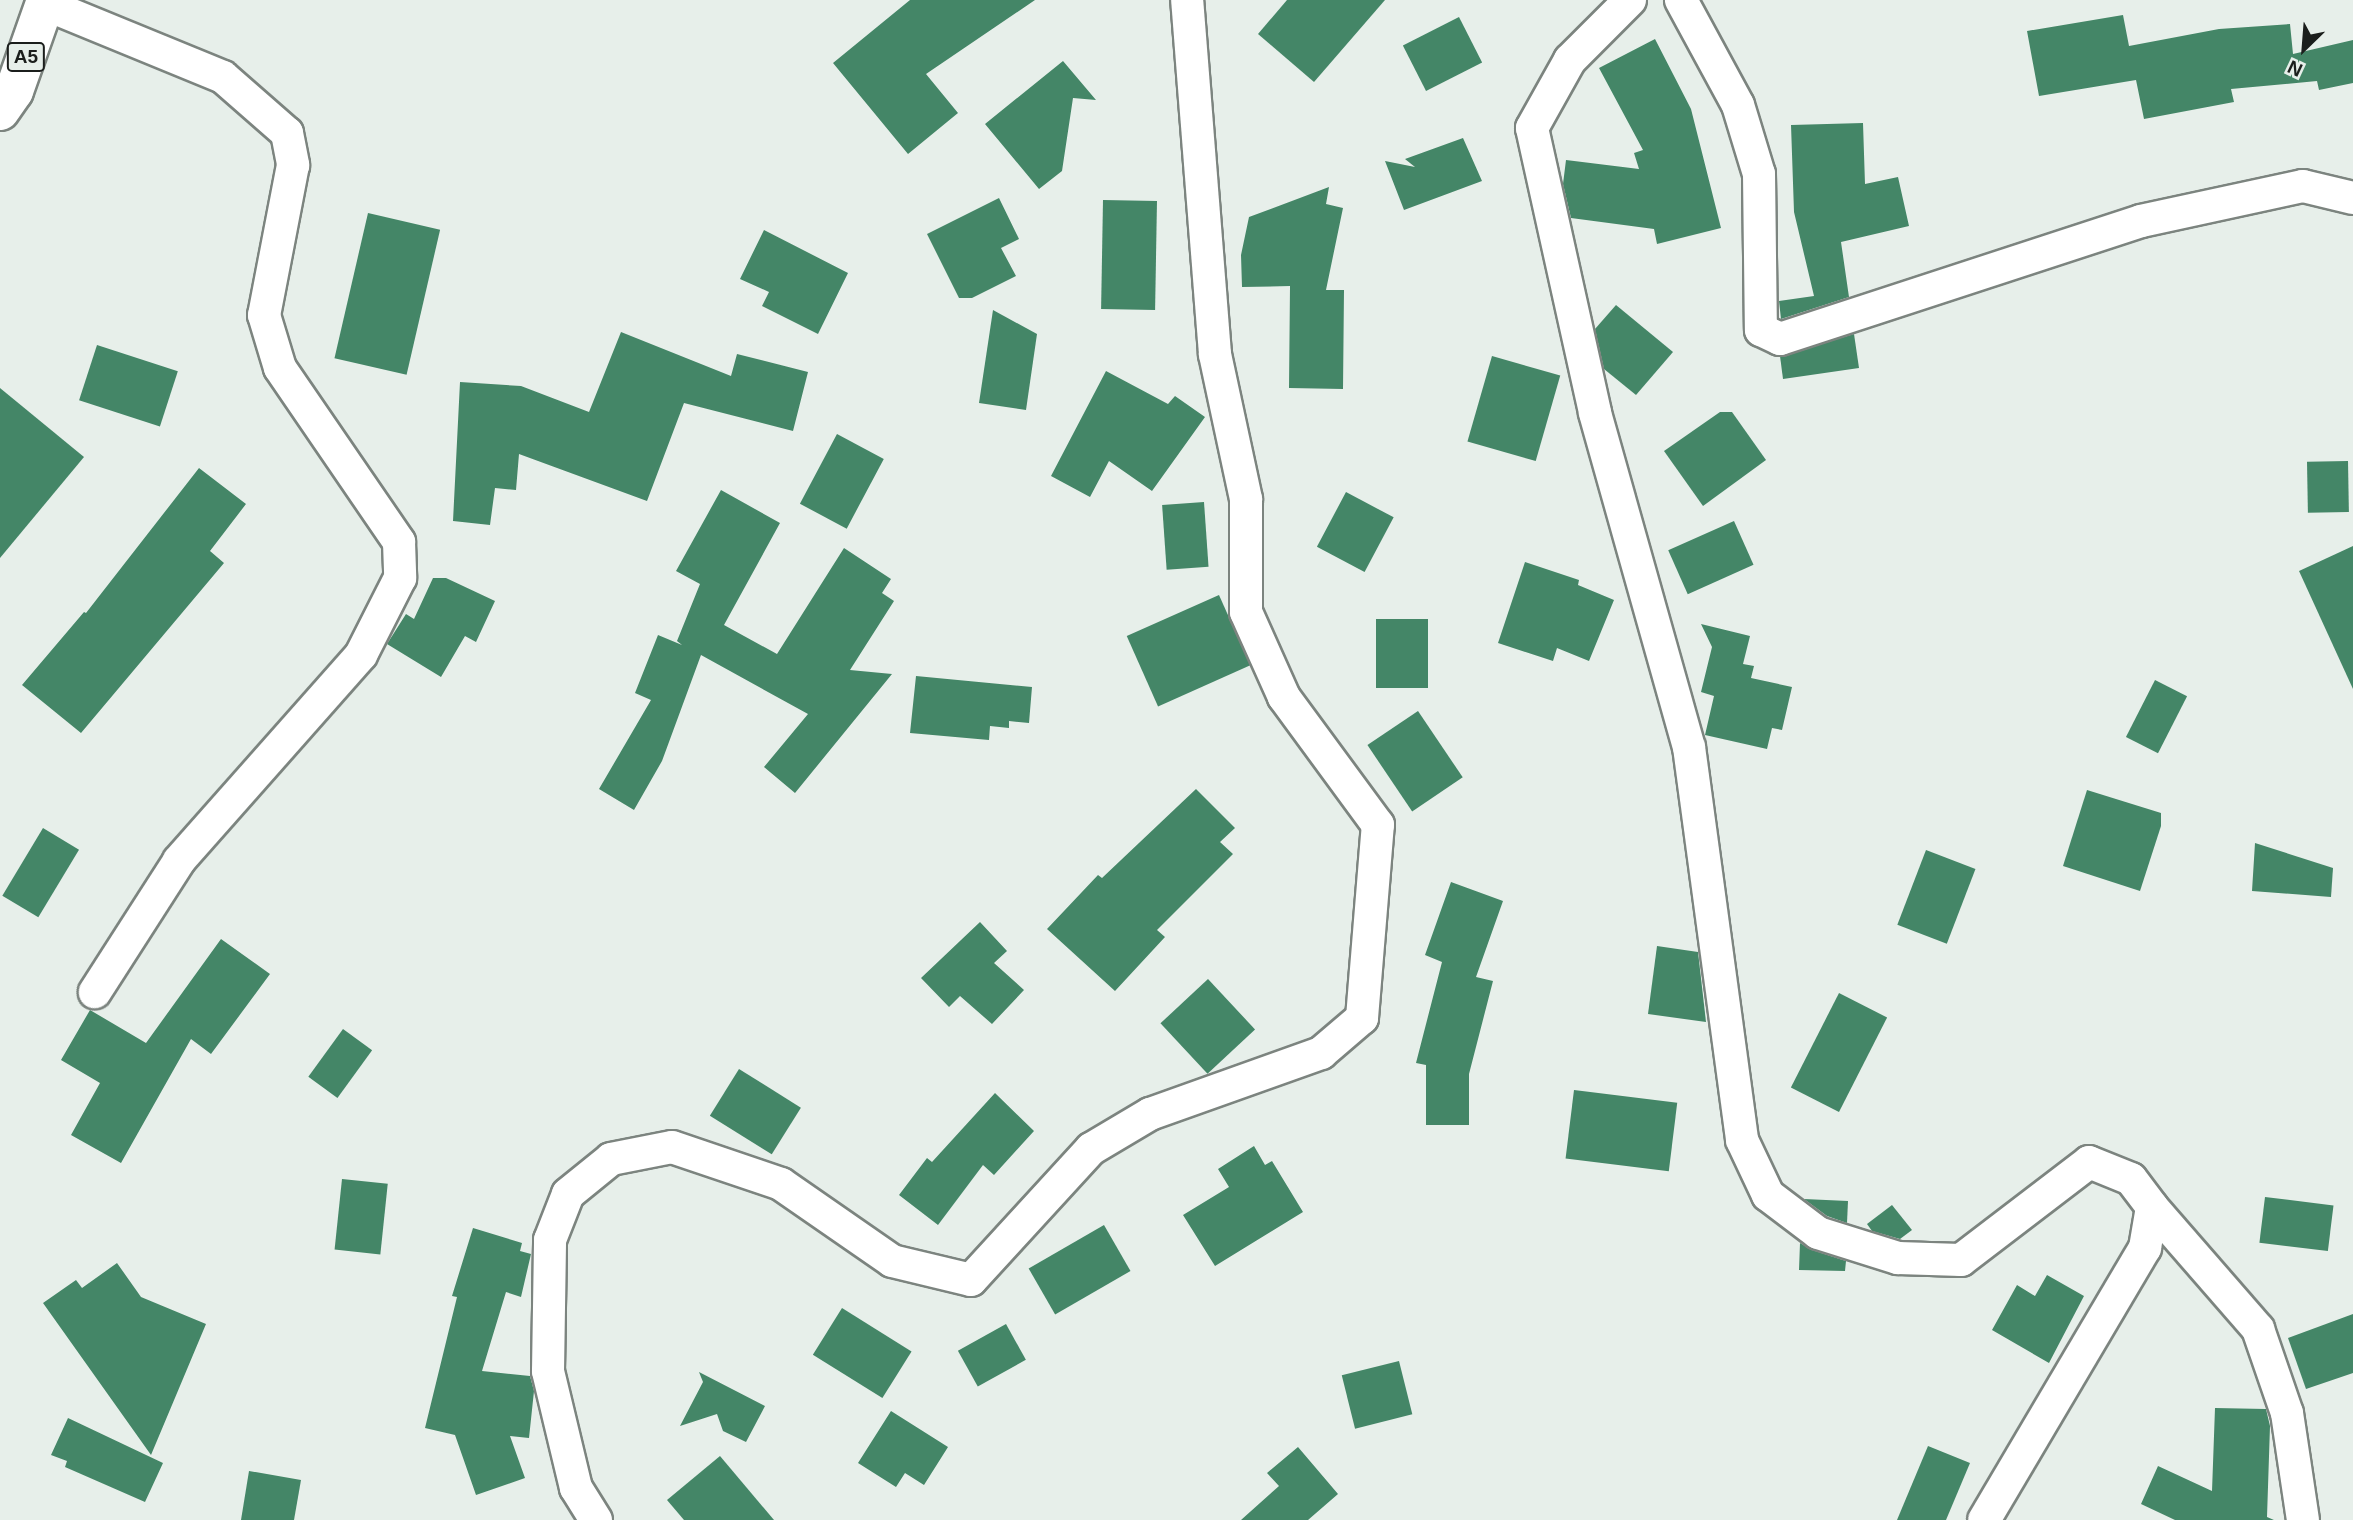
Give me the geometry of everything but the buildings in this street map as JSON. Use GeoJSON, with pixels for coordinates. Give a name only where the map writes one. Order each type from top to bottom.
{"type":"FeatureCollection","features":[{"type":"Feature","properties":{"kind":"highway","name":"A5"},"geometry":{"type":"LineString","coordinates":[[0,111],[14,91],[46,2]]}},
{"type":"Feature","properties":{"kind":"street"},"geometry":{"type":"LineString","coordinates":[[596,1520],[576,1488],[548,1371],[550,1240],[568,1194],[611,1159],[672,1147],[781,1184],[892,1261],[971,1280],[1091,1149],[1150,1114],[1321,1053],[1362,1018],[1378,825],[1284,697],[1245,612],[1246,499],[1215,354],[1187,0]]}},
{"type":"Feature","properties":{"kind":"street"},"geometry":{"type":"LineString","coordinates":[[1629,0],[1570,60],[1532,128],[1595,413],[1689,747],[1742,1140],[1768,1195],[1818,1233],[1898,1258],[1961,1260],[2090,1162],[2131,1179],[2258,1329],[2287,1413],[2302,1520]]}},
{"type":"Feature","properties":{"kind":"street"},"geometry":{"type":"LineString","coordinates":[[1681,0],[1738,105],[1759,174],[1761,330],[1780,340],[2141,221],[2303,186],[2353,198]]}},
{"type":"Feature","properties":{"kind":"street"},"geometry":{"type":"LineString","coordinates":[[46,2],[223,77],[288,133],[293,165],[264,315],[280,368],[399,542],[400,578],[361,655],[179,861],[95,992]]}},
{"type":"Feature","properties":{"kind":"street"},"geometry":{"type":"LineString","coordinates":[[1984,1520],[2145,1248],[2152,1207]]}}]}
